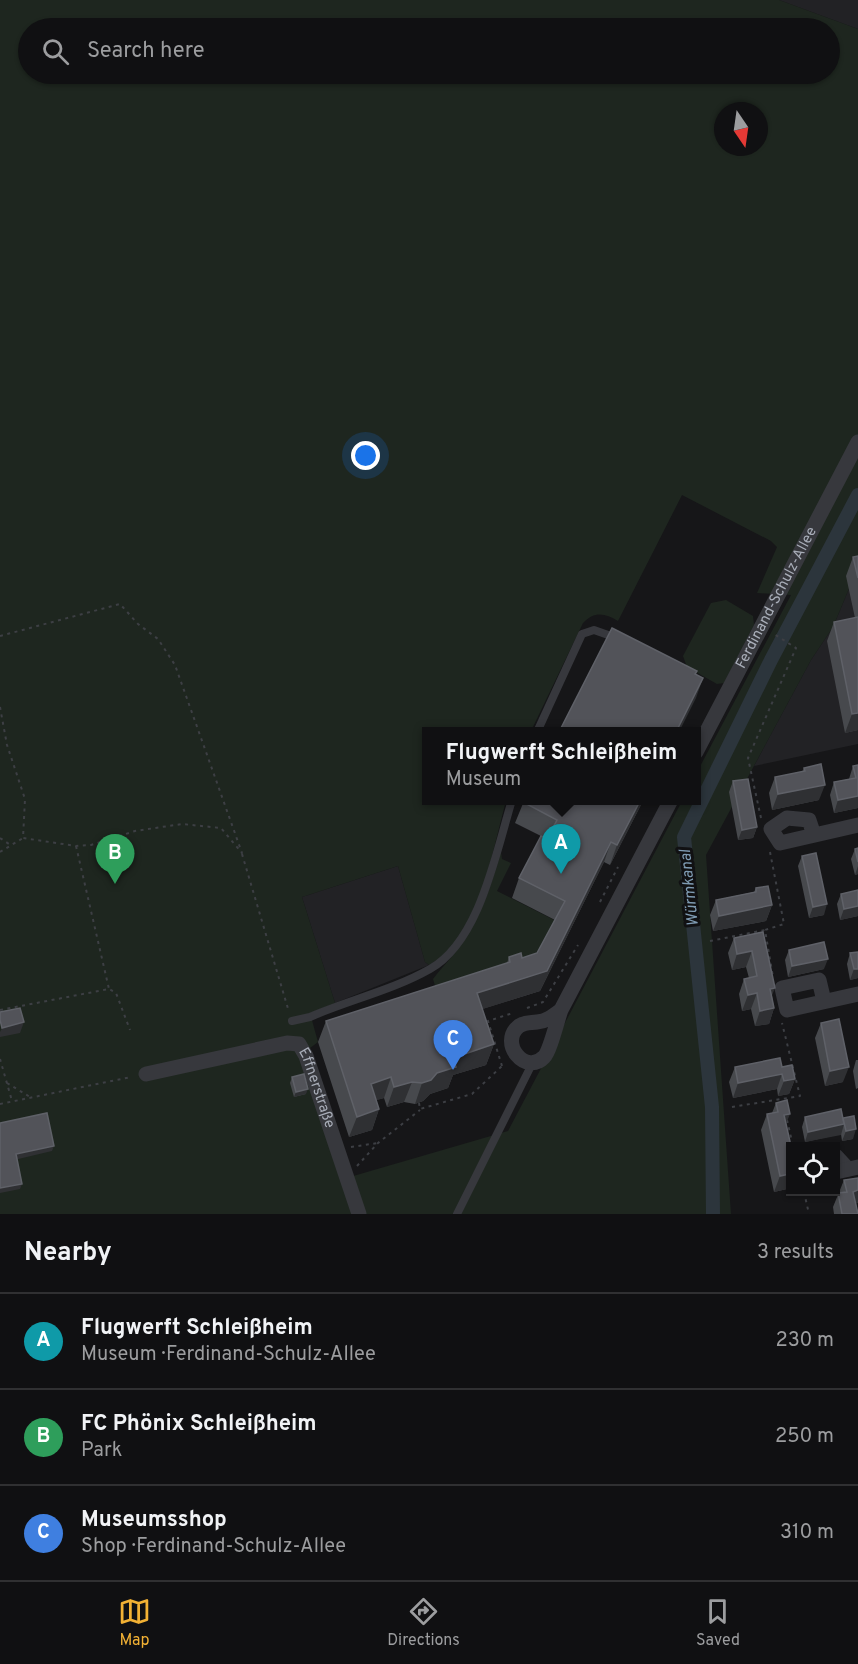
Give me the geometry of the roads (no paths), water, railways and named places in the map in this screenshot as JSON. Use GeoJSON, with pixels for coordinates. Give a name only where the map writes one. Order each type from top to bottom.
{"type":"FeatureCollection","features":[{"type":"Feature","properties":{"kind":"street","name":"Ferdinand-Schulz-Allee"},"geometry":{"type":"LineString","coordinates":[[701,743],[858,442]]}},
{"type":"Feature","properties":{"kind":"street"},"geometry":{"type":"LineString","coordinates":[[561,1010],[549,1019],[520,1025],[513,1033],[511,1042],[514,1053],[522,1060],[532,1062],[543,1059],[551,1046],[550,1036],[561,1010],[669,805]]}},
{"type":"Feature","properties":{"kind":"street"},"geometry":{"type":"LineString","coordinates":[[814,835],[858,825]]}},
{"type":"Feature","properties":{"kind":"street"},"geometry":{"type":"LineString","coordinates":[[824,1001],[858,994]]}},
{"type":"Feature","properties":{"kind":"street","name":"Effnerstraße"},"geometry":{"type":"LineString","coordinates":[[146,1074],[287,1042],[299,1044],[306,1056],[359,1214]]}},
{"type":"Feature","properties":{"kind":"lane"},"geometry":{"type":"LineString","coordinates":[[539,727],[582,634],[594,630],[610,636]]}},
{"type":"Feature","properties":{"kind":"lane"},"geometry":{"type":"LineString","coordinates":[[292,1021],[310,1017],[428,970],[447,957],[463,936],[476,911],[511,805]]}},
{"type":"Feature","properties":{"kind":"lane"},"geometry":{"type":"LineString","coordinates":[[457,1214],[532,1062]]}},
{"type":"Feature","properties":{"kind":"waterway","name":"Würmkanal"},"geometry":{"type":"LineString","coordinates":[[701,802],[771,660],[858,495]]}},
{"type":"Feature","properties":{"kind":"waterway","name":"Würmkanal"},"geometry":{"type":"LineString","coordinates":[[700,805],[684,837],[712,1107],[713,1214]]}},
{"type":"Feature","properties":{"kind":"place","name":"Flugwerft Schleißheim"},"geometry":{"type":"Point","coordinates":[561,874]}},
{"type":"Feature","properties":{"kind":"place","name":"FC Phönix Schleißheim"},"geometry":{"type":"Point","coordinates":[115,884]}},
{"type":"Feature","properties":{"kind":"place","name":"Museumsshop"},"geometry":{"type":"Point","coordinates":[453,1070]}}]}
